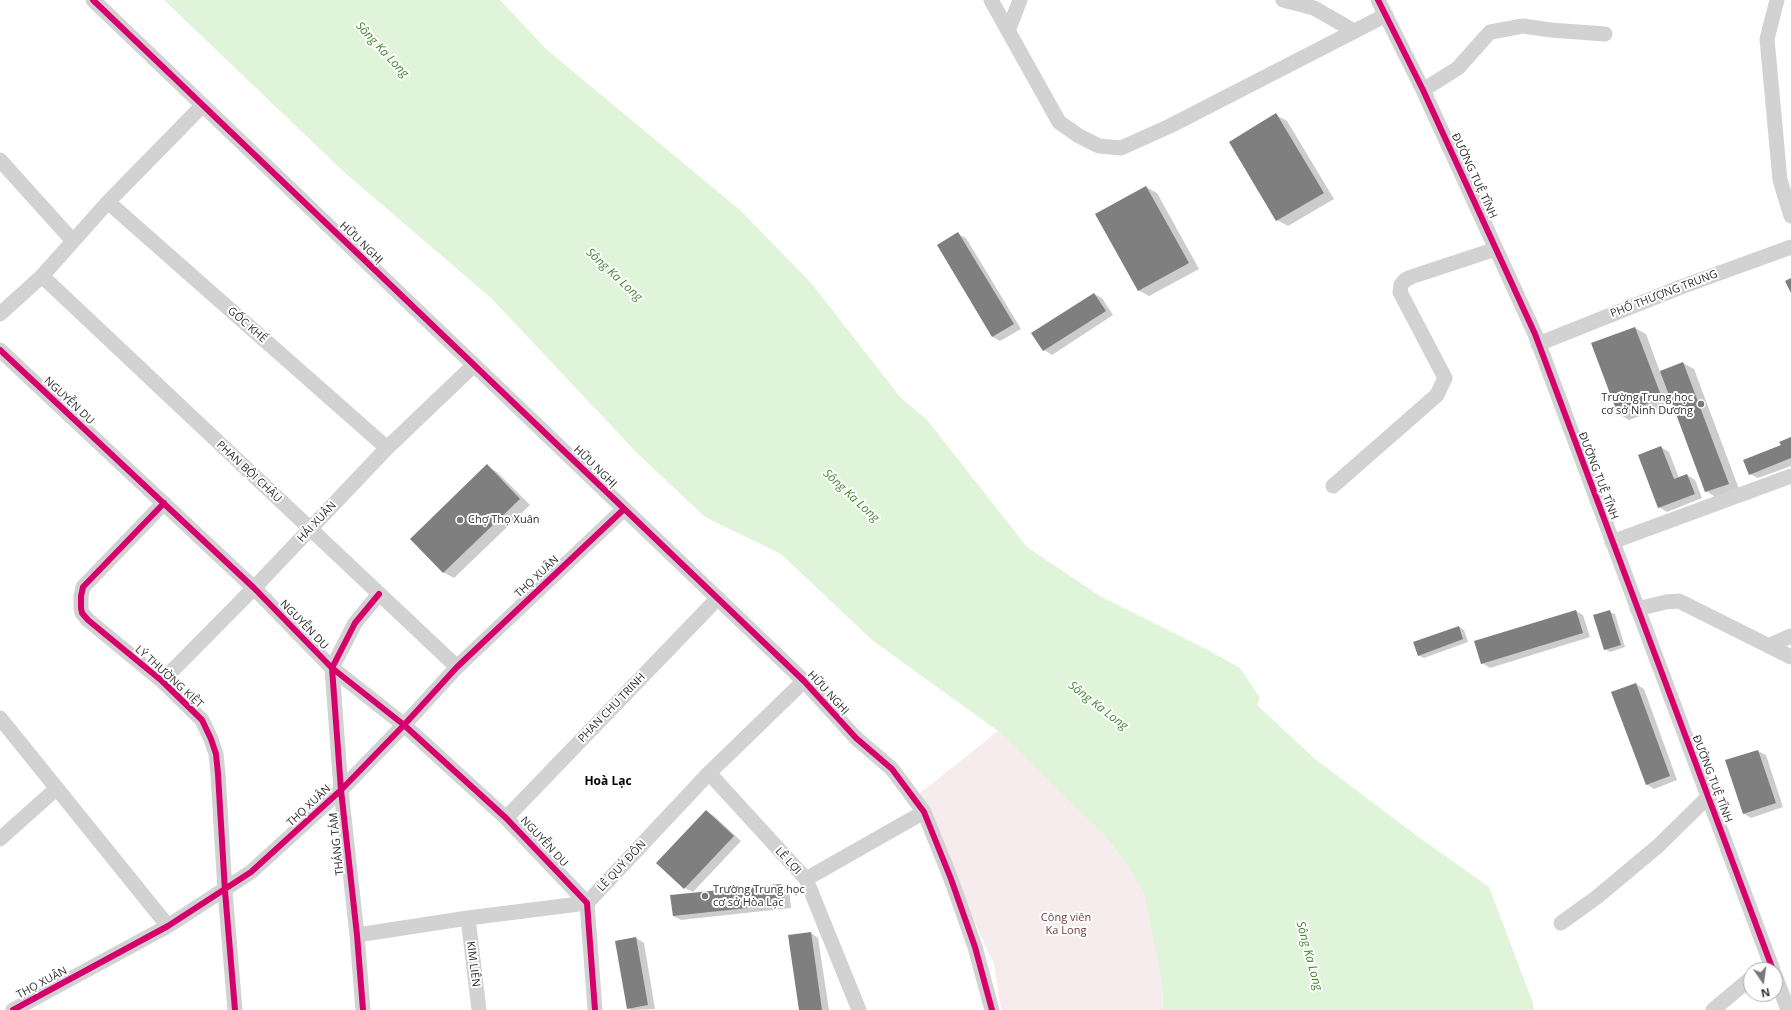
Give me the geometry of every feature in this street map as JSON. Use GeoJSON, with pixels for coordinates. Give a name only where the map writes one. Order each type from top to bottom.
{"type":"FeatureCollection","features":[{"type":"Feature","properties":{"kind":"street","name":"HỮU NGHỊ"},"geometry":{"type":"LineString","coordinates":[[93,0],[804,681],[856,738],[892,769],[924,812],[975,947],[991,1000],[992,1010]]}},
{"type":"Feature","properties":{"kind":"street"},"geometry":{"type":"LineString","coordinates":[[992,0],[1059,122],[1079,136],[1099,146],[1121,148],[1170,126],[1386,15]]}},
{"type":"Feature","properties":{"kind":"street"},"geometry":{"type":"LineString","coordinates":[[1008,31],[1020,0]]}},
{"type":"Feature","properties":{"kind":"street"},"geometry":{"type":"LineString","coordinates":[[1283,0],[1314,8],[1354,31]]}},
{"type":"Feature","properties":{"kind":"street","name":"ĐƯỜNG TUỆ TĨNH"},"geometry":{"type":"LineString","coordinates":[[1378,0],[1423,90],[1538,344],[1708,797],[1767,962]]}},
{"type":"Feature","properties":{"kind":"street"},"geometry":{"type":"LineString","coordinates":[[1777,0],[1767,39],[1780,180],[1791,216]]}},
{"type":"Feature","properties":{"kind":"street"},"geometry":{"type":"LineString","coordinates":[[1423,90],[1458,68],[1490,32],[1523,26],[1550,30],[1604,34]]}},
{"type":"Feature","properties":{"kind":"street"},"geometry":{"type":"LineString","coordinates":[[0,314],[42,276],[108,202],[202,106]]}},
{"type":"Feature","properties":{"kind":"street"},"geometry":{"type":"LineString","coordinates":[[0,160],[73,241]]}},
{"type":"Feature","properties":{"kind":"street","name":"GỐC KHẾ"},"geometry":{"type":"LineString","coordinates":[[108,202],[387,448]]}},
{"type":"Feature","properties":{"kind":"street","name":"PHỐ THƯỢNG TRUNG"},"geometry":{"type":"LineString","coordinates":[[1538,344],[1681,287],[1791,247]]}},
{"type":"Feature","properties":{"kind":"street"},"geometry":{"type":"LineString","coordinates":[[1333,486],[1437,395],[1444,378],[1400,292],[1401,285],[1411,277],[1496,249]]}},
{"type":"Feature","properties":{"kind":"street","name":"PHAN BỘI CHÂU"},"geometry":{"type":"LineString","coordinates":[[42,276],[457,667]]}},
{"type":"Feature","properties":{"kind":"street","name":"NGUYỄN DU"},"geometry":{"type":"LineString","coordinates":[[0,350],[254,588],[332,668],[404,725],[506,818],[588,903]]}},
{"type":"Feature","properties":{"kind":"street","name":"HẢI XUÂN"},"geometry":{"type":"LineString","coordinates":[[162,680],[254,588],[387,448],[474,365]]}},
{"type":"Feature","properties":{"kind":"street"},"geometry":{"type":"LineString","coordinates":[[1612,542],[1791,476]]}},
{"type":"Feature","properties":{"kind":"street","name":"LÝ THƯỜNG KIỆT"},"geometry":{"type":"LineString","coordinates":[[164,503],[83,587],[80,601],[82,613],[88,620],[162,680],[202,720],[211,739],[216,754],[218,774],[225,891],[235,1010]]}},
{"type":"Feature","properties":{"kind":"street","name":"THỌ XUÂN"},"geometry":{"type":"LineString","coordinates":[[13,1010],[168,926],[225,891],[251,872],[341,790],[404,725],[457,667],[624,509]]}},
{"type":"Feature","properties":{"kind":"street"},"geometry":{"type":"LineString","coordinates":[[332,668],[355,623],[379,594]]}},
{"type":"Feature","properties":{"kind":"street","name":"PHAN CHU TRINH"},"geometry":{"type":"LineString","coordinates":[[506,818],[718,598]]}},
{"type":"Feature","properties":{"kind":"street"},"geometry":{"type":"LineString","coordinates":[[1637,608],[1679,601],[1791,657]]}},
{"type":"Feature","properties":{"kind":"street"},"geometry":{"type":"LineString","coordinates":[[1768,646],[1791,636]]}},
{"type":"Feature","properties":{"kind":"street","name":"THÁNG TÁM"},"geometry":{"type":"LineString","coordinates":[[332,668],[341,790],[357,935],[363,1010]]}},
{"type":"Feature","properties":{"kind":"street","name":"LÊ QUÝ ĐÔN"},"geometry":{"type":"LineString","coordinates":[[588,903],[709,773],[804,681]]}},
{"type":"Feature","properties":{"kind":"street"},"geometry":{"type":"LineString","coordinates":[[0,718],[168,926]]}},
{"type":"Feature","properties":{"kind":"street","name":"LÊ LỢI"},"geometry":{"type":"LineString","coordinates":[[709,773],[806,879],[858,1010]]}},
{"type":"Feature","properties":{"kind":"street"},"geometry":{"type":"LineString","coordinates":[[0,839],[56,788]]}},
{"type":"Feature","properties":{"kind":"street"},"geometry":{"type":"LineString","coordinates":[[1561,923],[1597,897],[1658,846],[1708,797]]}},
{"type":"Feature","properties":{"kind":"street"},"geometry":{"type":"LineString","coordinates":[[806,879],[924,812]]}},
{"type":"Feature","properties":{"kind":"street"},"geometry":{"type":"LineString","coordinates":[[357,935],[468,918],[588,903],[595,1010]]}},
{"type":"Feature","properties":{"kind":"street","name":"KIM LIÊN"},"geometry":{"type":"LineString","coordinates":[[468,918],[479,1010]]}},
{"type":"Feature","properties":{"kind":"street"},"geometry":{"type":"LineString","coordinates":[[1713,1010],[1743,985]]}},
{"type":"Feature","properties":{"kind":"street","name":"ĐƯỜNG TUỆ TĨNH"},"geometry":{"type":"LineString","coordinates":[[1783,999],[1788,1010]]}},
{"type":"Feature","properties":{"kind":"green space","name":"Công viên Ka Long"},"geometry":{"type":"Polygon","coordinates":[[[998,731],[1105,836],[1127,865],[1144,893],[1162,983],[1163,1010],[1001,1010],[994,964],[954,878],[914,798],[998,731]]]}},
{"type":"Feature","properties":{"kind":"water","name":"Sông Ka Long"},"geometry":{"type":"Polygon","coordinates":[[[164,0],[500,0],[547,50],[740,210],[811,283],[901,398],[927,420],[1027,547],[1100,596],[1204,648],[1240,668],[1260,698],[1257,705],[1315,759],[1417,836],[1489,887],[1533,1003],[1534,1010],[1163,1010],[1162,983],[1144,893],[1127,865],[1105,836],[998,731],[872,640],[781,554],[705,517],[638,454],[491,298],[344,172],[164,0]]]}},
{"type":"Feature","properties":{"kind":"building"},"geometry":{"type":"Polygon","coordinates":[[[1276,113],[1324,193],[1276,221],[1229,142],[1276,113]]]}},
{"type":"Feature","properties":{"kind":"building"},"geometry":{"type":"Polygon","coordinates":[[[1146,186],[1189,263],[1138,291],[1095,214],[1146,186]]]}},
{"type":"Feature","properties":{"kind":"building"},"geometry":{"type":"Polygon","coordinates":[[[958,232],[1014,324],[992,337],[937,245],[958,232]]]}},
{"type":"Feature","properties":{"kind":"building"},"geometry":{"type":"Polygon","coordinates":[[[1791,278],[1791,293],[1785,281],[1791,278]]]}},
{"type":"Feature","properties":{"kind":"building"},"geometry":{"type":"Polygon","coordinates":[[[1094,293],[1106,311],[1043,351],[1031,333],[1094,293]]]}},
{"type":"Feature","properties":{"kind":"building"},"geometry":{"type":"Polygon","coordinates":[[[1635,327],[1662,398],[1618,415],[1591,343],[1635,327]]]}},
{"type":"Feature","properties":{"kind":"building"},"geometry":{"type":"Polygon","coordinates":[[[1683,362],[1729,484],[1705,492],[1660,371],[1683,362]]]}},
{"type":"Feature","properties":{"kind":"building"},"geometry":{"type":"Polygon","coordinates":[[[1791,437],[1791,458],[1749,475],[1743,460],[1781,445],[1779,442],[1791,437]]]}},
{"type":"Feature","properties":{"kind":"building"},"geometry":{"type":"Polygon","coordinates":[[[1661,446],[1674,479],[1687,474],[1695,494],[1658,508],[1638,455],[1661,446]]]}},
{"type":"Feature","properties":{"kind":"building"},"geometry":{"type":"Polygon","coordinates":[[[487,464],[520,499],[443,573],[410,539],[487,464]]]}},
{"type":"Feature","properties":{"kind":"building"},"geometry":{"type":"Polygon","coordinates":[[[1576,610],[1583,633],[1481,664],[1474,641],[1576,610]]]}},
{"type":"Feature","properties":{"kind":"building"},"geometry":{"type":"Polygon","coordinates":[[[1610,610],[1621,645],[1604,650],[1593,615],[1610,610]]]}},
{"type":"Feature","properties":{"kind":"building"},"geometry":{"type":"Polygon","coordinates":[[[1459,626],[1463,639],[1418,656],[1413,642],[1459,626]]]}},
{"type":"Feature","properties":{"kind":"building"},"geometry":{"type":"Polygon","coordinates":[[[1636,683],[1670,776],[1646,785],[1611,692],[1636,683]]]}},
{"type":"Feature","properties":{"kind":"building"},"geometry":{"type":"Polygon","coordinates":[[[1758,750],[1776,803],[1743,814],[1725,760],[1758,750]]]}},
{"type":"Feature","properties":{"kind":"building"},"geometry":{"type":"Polygon","coordinates":[[[706,810],[734,836],[684,889],[656,863],[706,810]]]}},
{"type":"Feature","properties":{"kind":"building"},"geometry":{"type":"Polygon","coordinates":[[[781,884],[784,904],[673,916],[670,895],[781,884]]]}},
{"type":"Feature","properties":{"kind":"building"},"geometry":{"type":"Polygon","coordinates":[[[811,932],[822,1010],[799,1010],[788,935],[811,932]]]}},
{"type":"Feature","properties":{"kind":"building"},"geometry":{"type":"Polygon","coordinates":[[[636,937],[648,1005],[627,1009],[615,941],[636,937]]]}},
{"type":"Feature","properties":{"kind":"cycle path"},"geometry":{"type":"LineString","coordinates":[[93,0],[804,681],[856,738],[892,769],[924,812],[951,879],[975,947],[992,1010]]}},
{"type":"Feature","properties":{"kind":"cycle path"},"geometry":{"type":"LineString","coordinates":[[1378,0],[1423,90],[1535,334],[1770,962]]}},
{"type":"Feature","properties":{"kind":"cycle path"},"geometry":{"type":"LineString","coordinates":[[0,350],[254,588],[332,668],[404,725],[506,818],[587,903],[595,1010]]}},
{"type":"Feature","properties":{"kind":"cycle path"},"geometry":{"type":"LineString","coordinates":[[164,503],[83,587],[81,608],[82,613],[88,620],[162,681],[202,720],[211,739],[216,754],[218,774],[225,891],[235,1010]]}},
{"type":"Feature","properties":{"kind":"cycle path"},"geometry":{"type":"LineString","coordinates":[[13,1010],[168,926],[251,872],[341,790],[404,725],[457,667],[624,509]]}},
{"type":"Feature","properties":{"kind":"cycle path"},"geometry":{"type":"LineString","coordinates":[[363,1010],[357,935],[341,790],[332,668],[355,623],[379,594]]}},
{"type":"Feature","properties":{"kind":"place","name":"Trường Trung học cơ sở Ninh Dương"},"geometry":{"type":"Point","coordinates":[1701,404]}},
{"type":"Feature","properties":{"kind":"place","name":"Chợ Thọ Xuân"},"geometry":{"type":"Point","coordinates":[460,520]}},
{"type":"Feature","properties":{"kind":"place","name":"Trường Trung học cơ sở Hòa Lạc"},"geometry":{"type":"Point","coordinates":[705,896]}},
{"type":"Feature","properties":{"kind":"district","name":"Hoà Lạc"},"geometry":{"type":"Point","coordinates":[608,782]}}]}
